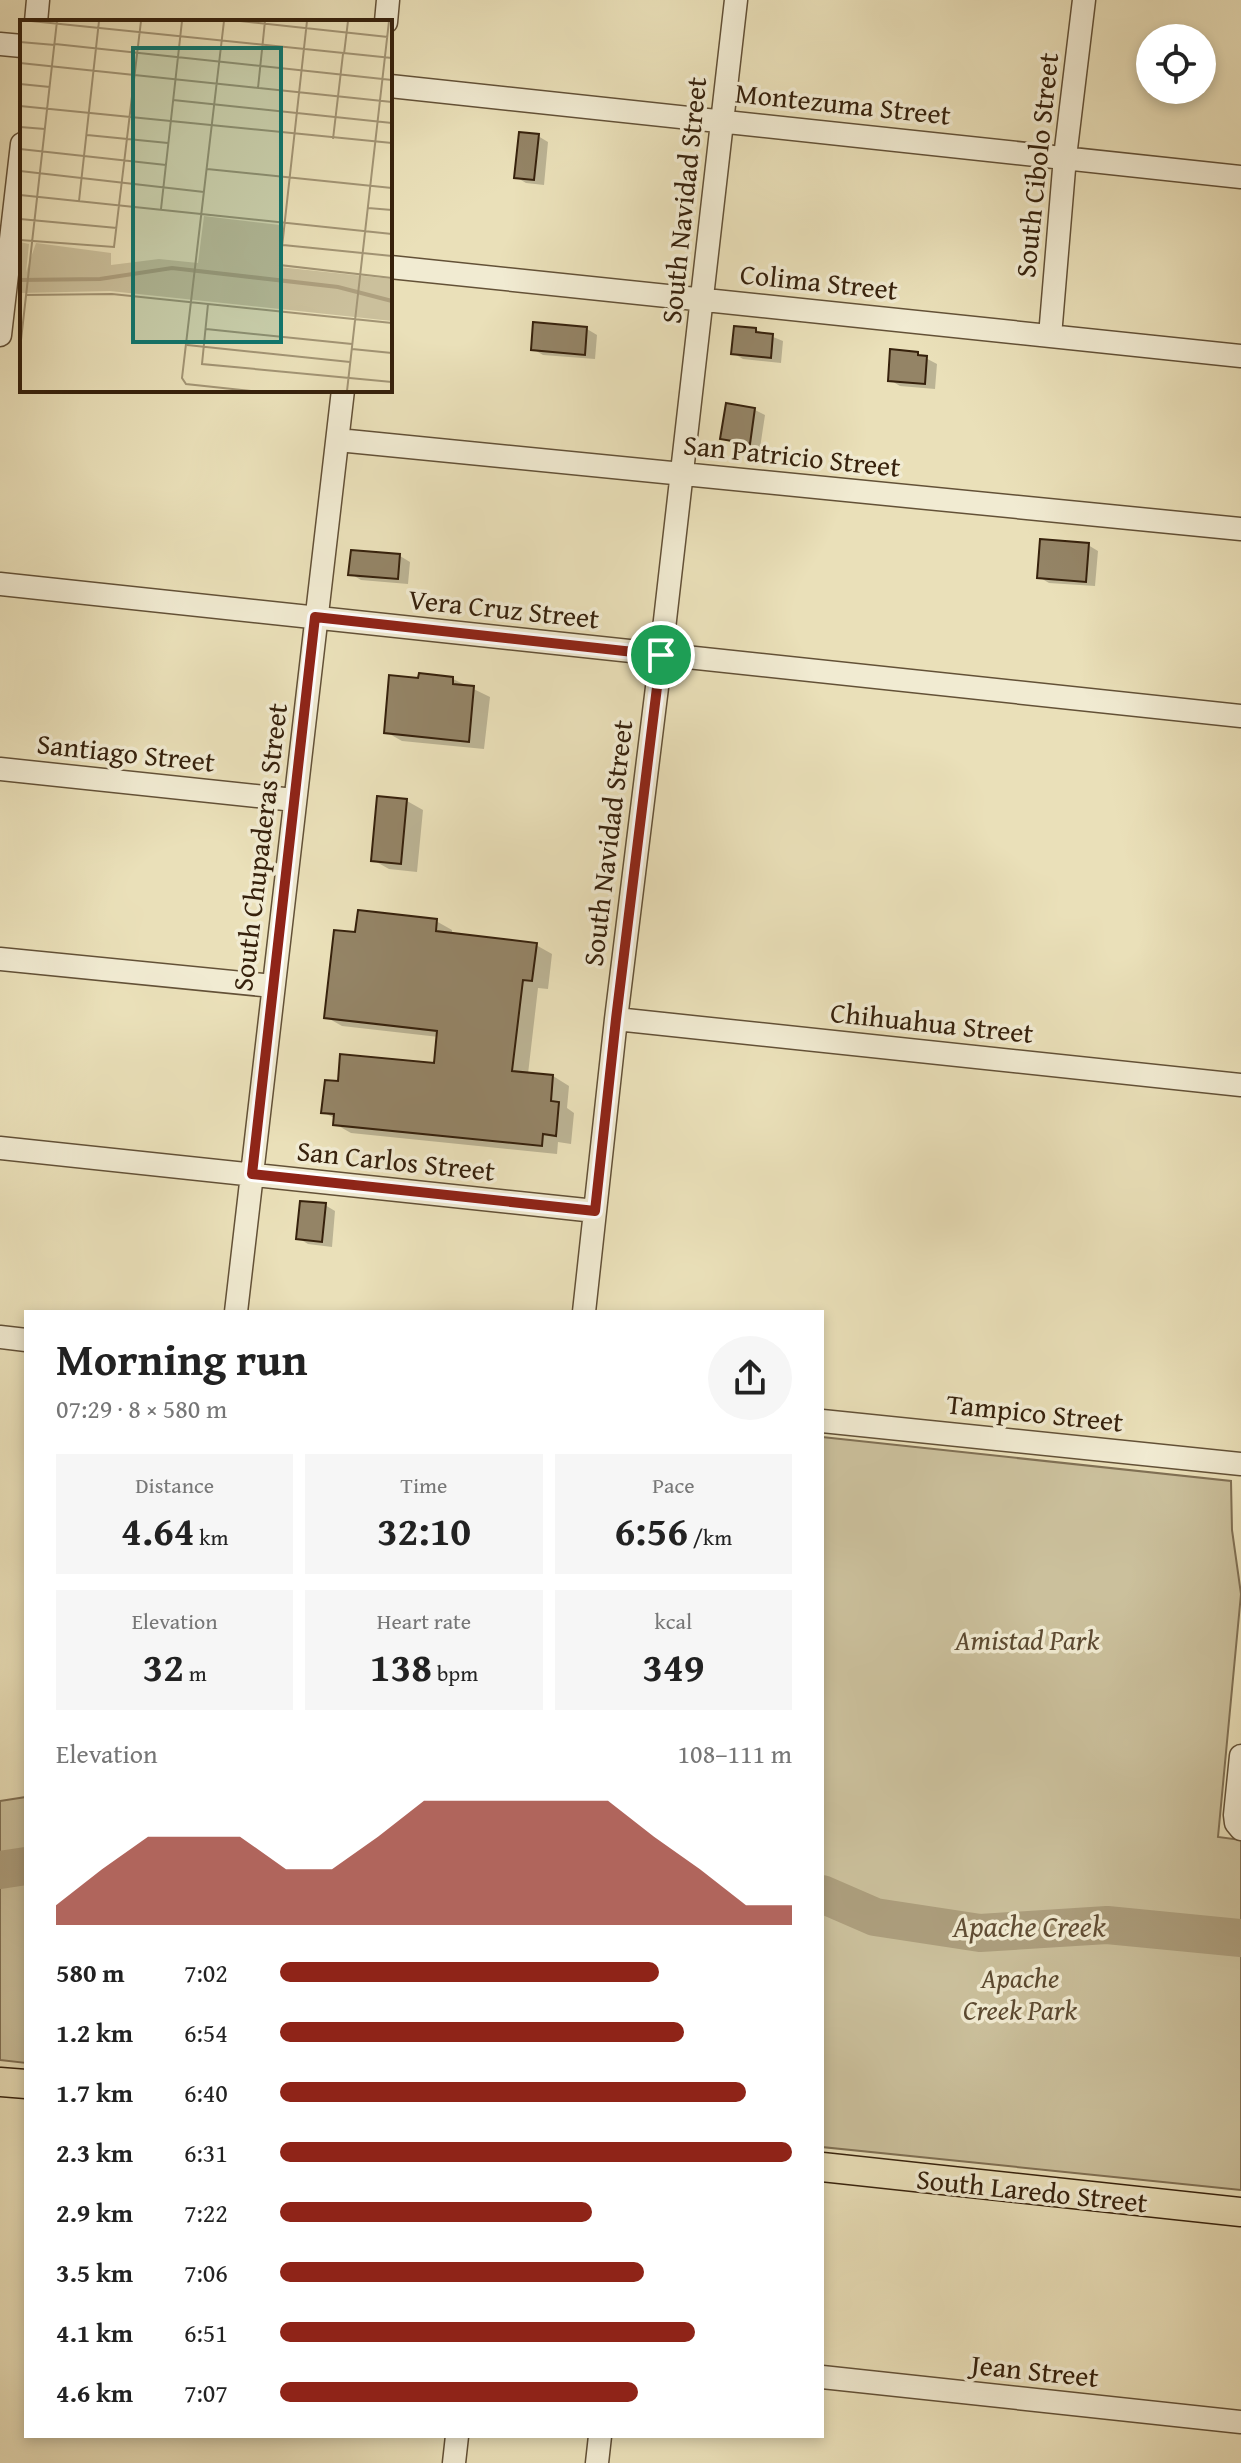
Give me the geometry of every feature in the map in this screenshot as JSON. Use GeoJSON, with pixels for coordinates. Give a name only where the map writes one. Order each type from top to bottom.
{"type":"FeatureCollection","features":[{"type":"Feature","properties":{"kind":"main road"},"geometry":{"type":"LineString","coordinates":[[0,2082],[24,2084]]}},
{"type":"Feature","properties":{"kind":"main road","name":"South Laredo Street"},"geometry":{"type":"LineString","coordinates":[[824,2167],[1241,2212]]}},
{"type":"Feature","properties":{"kind":"street"},"geometry":{"type":"LineString","coordinates":[[36,20],[38,0]]}},
{"type":"Feature","properties":{"kind":"street"},"geometry":{"type":"LineString","coordinates":[[386,20],[388,0]]}},
{"type":"Feature","properties":{"kind":"street","name":"South Navidad Street"},"geometry":{"type":"LineString","coordinates":[[584,1310],[736,0]]}},
{"type":"Feature","properties":{"kind":"street","name":"South Cibolo Street"},"geometry":{"type":"LineString","coordinates":[[1050,336],[1065,157],[1084,0]]}},
{"type":"Feature","properties":{"kind":"street"},"geometry":{"type":"LineString","coordinates":[[0,44],[20,46]]}},
{"type":"Feature","properties":{"kind":"street","name":"Montezuma Street"},"geometry":{"type":"LineString","coordinates":[[392,86],[1241,177]]}},
{"type":"Feature","properties":{"kind":"street"},"geometry":{"type":"LineString","coordinates":[[0,335],[20,160]]}},
{"type":"Feature","properties":{"kind":"street","name":"Colima Street"},"geometry":{"type":"LineString","coordinates":[[392,267],[1241,356]]}},
{"type":"Feature","properties":{"kind":"street","name":"South Chupaderas Street"},"geometry":{"type":"LineString","coordinates":[[236,1310],[343,392]]}},
{"type":"Feature","properties":{"kind":"street","name":"San Patricio Street"},"geometry":{"type":"LineString","coordinates":[[338,440],[1241,529]]}},
{"type":"Feature","properties":{"kind":"street","name":"Vera Cruz Street"},"geometry":{"type":"LineString","coordinates":[[0,584],[1241,716]]}},
{"type":"Feature","properties":{"kind":"street","name":"Santiago Street"},"geometry":{"type":"LineString","coordinates":[[0,769],[294,800]]}},
{"type":"Feature","properties":{"kind":"street"},"geometry":{"type":"LineString","coordinates":[[0,959],[273,986]]}},
{"type":"Feature","properties":{"kind":"street","name":"Chihuahua Street"},"geometry":{"type":"LineString","coordinates":[[616,1019],[1241,1085]]}},
{"type":"Feature","properties":{"kind":"street","name":"San Carlos Street"},"geometry":{"type":"LineString","coordinates":[[0,1148],[595,1211]]}},
{"type":"Feature","properties":{"kind":"street"},"geometry":{"type":"LineString","coordinates":[[0,1337],[24,1340]]}},
{"type":"Feature","properties":{"kind":"street","name":"Tampico Street"},"geometry":{"type":"LineString","coordinates":[[824,1421],[1241,1464]]}},
{"type":"Feature","properties":{"kind":"street"},"geometry":{"type":"LineString","coordinates":[[1240,1828],[1235,1815],[1241,1756]]}},
{"type":"Feature","properties":{"kind":"street","name":"Jean Street"},"geometry":{"type":"LineString","coordinates":[[824,2377],[1241,2422]]}},
{"type":"Feature","properties":{"kind":"street"},"geometry":{"type":"LineString","coordinates":[[454,2463],[457,2438]]}},
{"type":"Feature","properties":{"kind":"street"},"geometry":{"type":"LineString","coordinates":[[597,2463],[600,2438]]}},
{"type":"Feature","properties":{"kind":"green space"},"geometry":{"type":"Polygon","coordinates":[[[824,1437],[1231,1481],[1232,1530],[1241,1594],[1218,1837],[1241,1840],[1241,2190],[824,2147],[824,1437]]]}},
{"type":"Feature","properties":{"kind":"green space"},"geometry":{"type":"Polygon","coordinates":[[[24,1797],[24,2063],[0,2060],[0,1801],[24,1797]]]}},
{"type":"Feature","properties":{"kind":"building"},"geometry":{"type":"Polygon","coordinates":[[[519,132],[539,134],[534,180],[514,178],[519,132]]]}},
{"type":"Feature","properties":{"kind":"building"},"geometry":{"type":"Polygon","coordinates":[[[533,322],[587,327],[585,355],[531,350],[533,322]]]}},
{"type":"Feature","properties":{"kind":"building"},"geometry":{"type":"Polygon","coordinates":[[[734,326],[756,328],[756,332],[773,334],[771,358],[731,354],[734,326]]]}},
{"type":"Feature","properties":{"kind":"building"},"geometry":{"type":"Polygon","coordinates":[[[890,349],[927,356],[925,384],[888,381],[890,349]]]}},
{"type":"Feature","properties":{"kind":"building"},"geometry":{"type":"Polygon","coordinates":[[[726,403],[755,408],[750,444],[720,439],[726,403]]]}},
{"type":"Feature","properties":{"kind":"building"},"geometry":{"type":"Polygon","coordinates":[[[1040,539],[1089,543],[1086,582],[1037,578],[1040,539]]]}},
{"type":"Feature","properties":{"kind":"building"},"geometry":{"type":"Polygon","coordinates":[[[351,550],[400,554],[398,579],[348,575],[351,550]]]}},
{"type":"Feature","properties":{"kind":"building"},"geometry":{"type":"Polygon","coordinates":[[[419,673],[453,677],[453,684],[474,686],[469,742],[384,733],[389,675],[418,678],[419,673]]]}},
{"type":"Feature","properties":{"kind":"building"},"geometry":{"type":"Polygon","coordinates":[[[377,796],[407,799],[401,864],[371,861],[377,796]]]}},
{"type":"Feature","properties":{"kind":"building"},"geometry":{"type":"Polygon","coordinates":[[[358,910],[437,919],[436,931],[537,943],[532,981],[523,980],[512,1071],[553,1075],[551,1101],[559,1102],[556,1136],[543,1134],[542,1146],[333,1125],[334,1114],[321,1113],[325,1080],[338,1081],[340,1054],[434,1063],[437,1031],[324,1018],[334,930],[355,932],[358,910]]]}},
{"type":"Feature","properties":{"kind":"building"},"geometry":{"type":"Polygon","coordinates":[[[300,1201],[326,1203],[322,1242],[296,1239],[300,1201]]]}},
{"type":"Feature","properties":{"kind":"waterway","name":"Apache Creek"},"geometry":{"type":"LineString","coordinates":[[0,1870],[24,1866]]}},
{"type":"Feature","properties":{"kind":"waterway","name":"Apache Creek"},"geometry":{"type":"LineString","coordinates":[[824,1895],[875,1917],[980,1933],[1107,1925],[1241,1938]]}},
{"type":"Feature","properties":{"kind":"route"},"geometry":{"type":"LineString","coordinates":[[315,617],[661,655],[595,1211],[252,1174],[315,617]]}},
{"type":"Feature","properties":{"kind":"park label","name":"Amistad Park"},"geometry":{"type":"Point","coordinates":[1027,1639]}},
{"type":"Feature","properties":{"kind":"park label","name":"Apache Creek Park"},"geometry":{"type":"Point","coordinates":[1020,1993]}}]}
